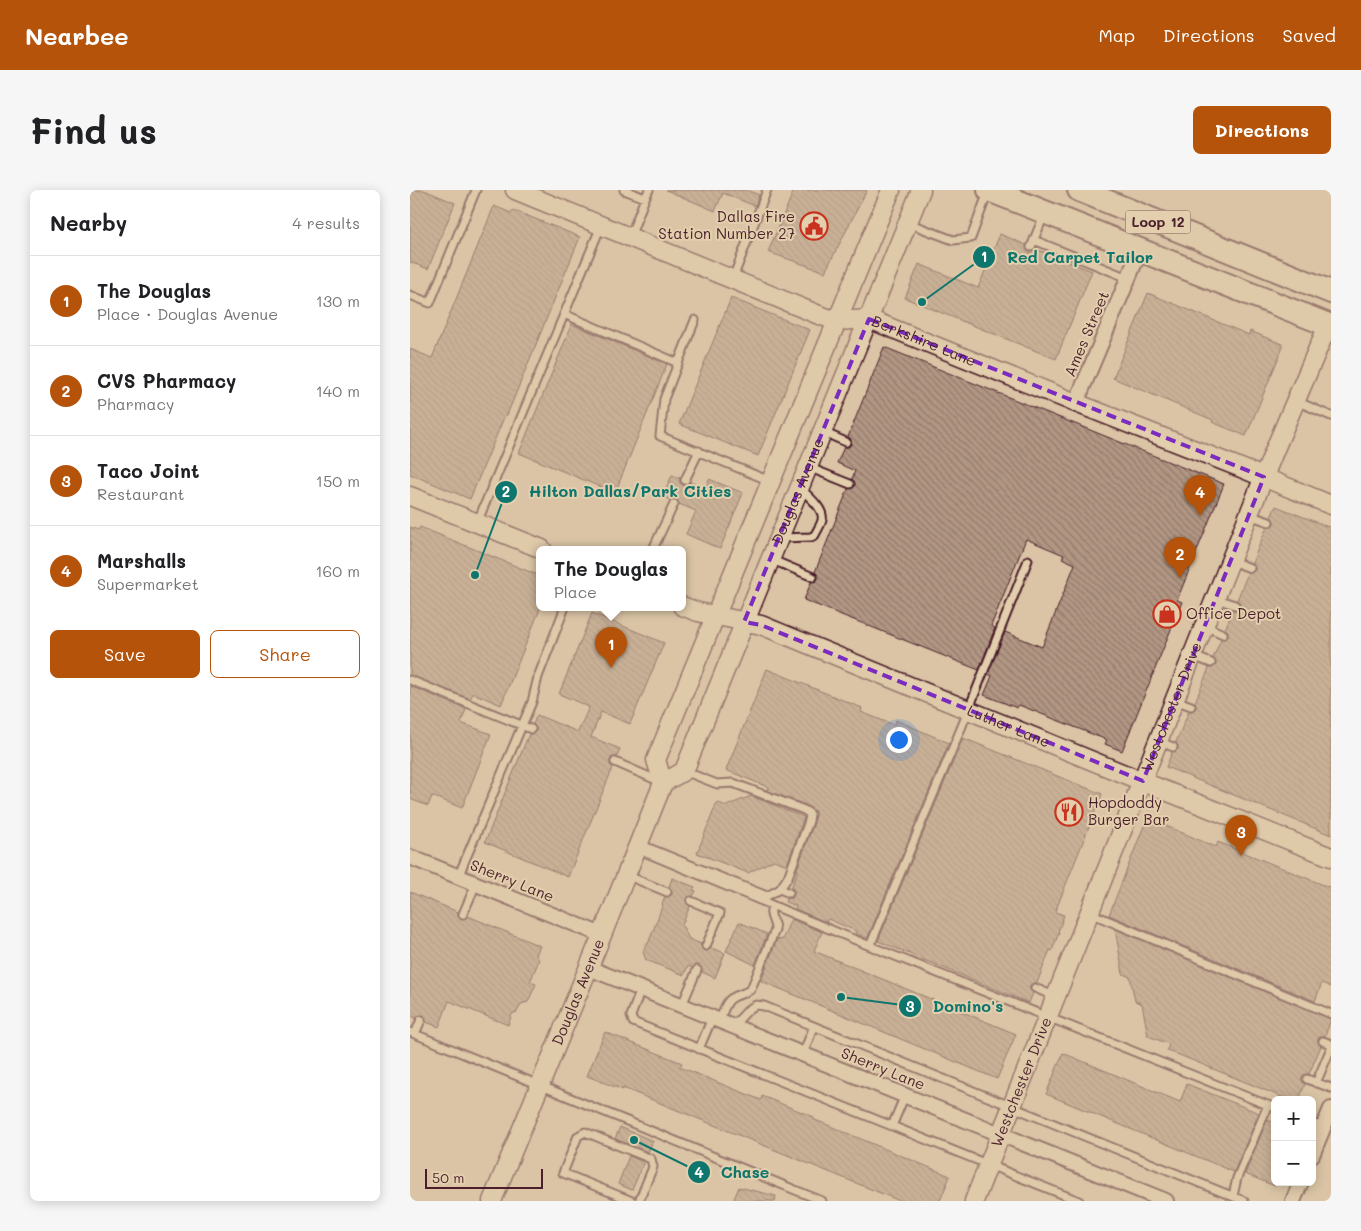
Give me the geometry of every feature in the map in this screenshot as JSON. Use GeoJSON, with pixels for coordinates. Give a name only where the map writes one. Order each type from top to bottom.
{"type":"FeatureCollection","features":[{"type":"Feature","properties":{"kind":"main road","name":"Loop 12"},"geometry":{"type":"LineString","coordinates":[[989,190],[1330,325]]}},
{"type":"Feature","properties":{"kind":"main road","name":"Loop 12"},"geometry":{"type":"LineString","coordinates":[[1079,190],[1331,292]]}},
{"type":"Feature","properties":{"kind":"street","name":"Berkshire Lane"},"geometry":{"type":"LineString","coordinates":[[515,190],[544,199],[602,226],[837,321],[869,319],[1331,505]]}},
{"type":"Feature","properties":{"kind":"street","name":"Douglas Avenue"},"geometry":{"type":"LineString","coordinates":[[492,1201],[589,968],[663,783],[656,760],[891,190]]}},
{"type":"Feature","properties":{"kind":"street","name":"Douglas Avenue"},"geometry":{"type":"LineString","coordinates":[[684,771],[921,190]]}},
{"type":"Feature","properties":{"kind":"street","name":"Ames Street"},"geometry":{"type":"LineString","coordinates":[[1076,403],[1140,250]]}},
{"type":"Feature","properties":{"kind":"street","name":"Westchester Drive"},"geometry":{"type":"LineString","coordinates":[[974,1201],[1142,781],[1166,744],[1174,700],[1264,477],[1330,325]]}},
{"type":"Feature","properties":{"kind":"street"},"geometry":{"type":"LineString","coordinates":[[796,421],[822,432]]}},
{"type":"Feature","properties":{"kind":"street"},"geometry":{"type":"LineString","coordinates":[[781,456],[808,467]]}},
{"type":"Feature","properties":{"kind":"street"},"geometry":{"type":"LineString","coordinates":[[410,496],[536,547]]}},
{"type":"Feature","properties":{"kind":"street","name":"Luther Lane"},"geometry":{"type":"LineString","coordinates":[[686,608],[715,616],[761,625],[1331,857]]}},
{"type":"Feature","properties":{"kind":"street"},"geometry":{"type":"LineString","coordinates":[[663,783],[684,771]]}},
{"type":"Feature","properties":{"kind":"street","name":"Sherry Lane"},"geometry":{"type":"LineString","coordinates":[[410,857],[602,935]]}},
{"type":"Feature","properties":{"kind":"street","name":"Sherry Lane"},"geometry":{"type":"LineString","coordinates":[[589,968],[1001,1134],[1142,1197],[1166,1201]]}},
{"type":"Feature","properties":{"kind":"street"},"geometry":{"type":"LineString","coordinates":[[1315,1141],[1318,1125],[1331,1109]]}},
{"type":"Feature","properties":{"kind":"street"},"geometry":{"type":"LineString","coordinates":[[1293,1201],[1299,1186]]}},
{"type":"Feature","properties":{"kind":"lane"},"geometry":{"type":"LineString","coordinates":[[410,295],[430,303],[476,190]]}},
{"type":"Feature","properties":{"kind":"lane"},"geometry":{"type":"LineString","coordinates":[[624,190],[645,198]]}},
{"type":"Feature","properties":{"kind":"lane"},"geometry":{"type":"LineString","coordinates":[[630,237],[649,190]]}},
{"type":"Feature","properties":{"kind":"lane"},"geometry":{"type":"LineString","coordinates":[[732,280],[767,190]]}},
{"type":"Feature","properties":{"kind":"lane"},"geometry":{"type":"LineString","coordinates":[[908,223],[953,240],[971,238],[989,190]]}},
{"type":"Feature","properties":{"kind":"lane"},"geometry":{"type":"LineString","coordinates":[[1045,212],[1032,243],[1128,278]]}},
{"type":"Feature","properties":{"kind":"lane"},"geometry":{"type":"LineString","coordinates":[[477,523],[602,226]]}},
{"type":"Feature","properties":{"kind":"lane"},"geometry":{"type":"LineString","coordinates":[[564,314],[678,363]]}},
{"type":"Feature","properties":{"kind":"lane"},"geometry":{"type":"LineString","coordinates":[[695,320],[664,398],[660,436],[770,481]]}},
{"type":"Feature","properties":{"kind":"lane"},"geometry":{"type":"LineString","coordinates":[[1296,401],[1331,416]]}},
{"type":"Feature","properties":{"kind":"lane"},"geometry":{"type":"LineString","coordinates":[[822,432],[846,442]]}},
{"type":"Feature","properties":{"kind":"lane"},"geometry":{"type":"LineString","coordinates":[[685,480],[698,451]]}},
{"type":"Feature","properties":{"kind":"lane"},"geometry":{"type":"LineString","coordinates":[[808,467],[850,484]]}},
{"type":"Feature","properties":{"kind":"lane"},"geometry":{"type":"LineString","coordinates":[[778,538],[811,537],[815,535],[822,520],[822,513],[815,502],[800,487]]}},
{"type":"Feature","properties":{"kind":"lane"},"geometry":{"type":"LineString","coordinates":[[654,546],[674,504]]}},
{"type":"Feature","properties":{"kind":"lane"},"geometry":{"type":"LineString","coordinates":[[1249,514],[1269,522]]}},
{"type":"Feature","properties":{"kind":"lane"},"geometry":{"type":"LineString","coordinates":[[770,559],[812,578]]}},
{"type":"Feature","properties":{"kind":"lane"},"geometry":{"type":"LineString","coordinates":[[870,946],[1028,560]]}},
{"type":"Feature","properties":{"kind":"lane"},"geometry":{"type":"LineString","coordinates":[[1231,560],[1250,568]]}},
{"type":"Feature","properties":{"kind":"lane"},"geometry":{"type":"LineString","coordinates":[[1216,599],[1235,605]]}},
{"type":"Feature","properties":{"kind":"lane"},"geometry":{"type":"LineString","coordinates":[[458,877],[532,702],[538,677],[563,611]]}},
{"type":"Feature","properties":{"kind":"lane"},"geometry":{"type":"LineString","coordinates":[[1205,626],[1223,634]]}},
{"type":"Feature","properties":{"kind":"lane"},"geometry":{"type":"LineString","coordinates":[[1193,656],[1211,663]]}},
{"type":"Feature","properties":{"kind":"lane"},"geometry":{"type":"LineString","coordinates":[[410,680],[531,729]]}},
{"type":"Feature","properties":{"kind":"lane"},"geometry":{"type":"LineString","coordinates":[[1174,700],[1191,706]]}},
{"type":"Feature","properties":{"kind":"lane"},"geometry":{"type":"LineString","coordinates":[[615,762],[663,783]]}},
{"type":"Feature","properties":{"kind":"lane"},"geometry":{"type":"LineString","coordinates":[[638,847],[767,896],[780,889],[788,877],[810,821],[810,814],[804,810],[733,784],[717,784],[684,771]]}},
{"type":"Feature","properties":{"kind":"lane"},"geometry":{"type":"LineString","coordinates":[[810,821],[817,824]]}},
{"type":"Feature","properties":{"kind":"lane"},"geometry":{"type":"LineString","coordinates":[[638,847],[870,946],[1271,1106]]}},
{"type":"Feature","properties":{"kind":"lane"},"geometry":{"type":"LineString","coordinates":[[626,875],[667,892]]}},
{"type":"Feature","properties":{"kind":"lane"},"geometry":{"type":"LineString","coordinates":[[463,914],[476,884]]}},
{"type":"Feature","properties":{"kind":"lane"},"geometry":{"type":"LineString","coordinates":[[780,889],[789,892]]}},
{"type":"Feature","properties":{"kind":"lane"},"geometry":{"type":"LineString","coordinates":[[691,901],[720,913],[706,946]]}},
{"type":"Feature","properties":{"kind":"lane"},"geometry":{"type":"LineString","coordinates":[[699,1048],[728,1001],[747,992],[751,988],[775,930],[775,924],[770,916],[772,905]]}},
{"type":"Feature","properties":{"kind":"lane"},"geometry":{"type":"LineString","coordinates":[[1090,913],[1331,1014]]}},
{"type":"Feature","properties":{"kind":"lane"},"geometry":{"type":"LineString","coordinates":[[682,1005],[697,970]]}},
{"type":"Feature","properties":{"kind":"lane"},"geometry":{"type":"LineString","coordinates":[[1035,988],[1056,997]]}},
{"type":"Feature","properties":{"kind":"lane"},"geometry":{"type":"LineString","coordinates":[[641,989],[631,1016],[633,1022],[1078,1201]]}},
{"type":"Feature","properties":{"kind":"lane"},"geometry":{"type":"LineString","coordinates":[[733,1026],[749,1009],[756,1005],[764,1006],[1244,1201]]}},
{"type":"Feature","properties":{"kind":"lane"},"geometry":{"type":"LineString","coordinates":[[421,1020],[413,1033],[822,1201]]}},
{"type":"Feature","properties":{"kind":"lane"},"geometry":{"type":"LineString","coordinates":[[803,1054],[814,1026]]}},
{"type":"Feature","properties":{"kind":"lane"},"geometry":{"type":"LineString","coordinates":[[1316,1083],[1331,1046],[1323,1041]]}},
{"type":"Feature","properties":{"kind":"lane"},"geometry":{"type":"LineString","coordinates":[[1307,1079],[1331,1088]]}},
{"type":"Feature","properties":{"kind":"lane"},"geometry":{"type":"LineString","coordinates":[[892,1126],[905,1095]]}},
{"type":"Feature","properties":{"kind":"lane"},"geometry":{"type":"LineString","coordinates":[[1233,1196],[1237,1178],[1271,1108]]}},
{"type":"Feature","properties":{"kind":"lane"},"geometry":{"type":"LineString","coordinates":[[632,1201],[563,1173],[578,1136],[585,1132],[650,1159],[653,1167],[639,1201]]}},
{"type":"Feature","properties":{"kind":"highlighted area"},"geometry":{"type":"Polygon","coordinates":[[[869,319],[1264,477],[1143,781],[761,625],[744,622],[869,319]]]}},
{"type":"Feature","properties":{"kind":"building"},"geometry":{"type":"Polygon","coordinates":[[[410,190],[424,190],[455,203],[428,269],[410,262],[410,190]]]}},
{"type":"Feature","properties":{"kind":"building"},"geometry":{"type":"Polygon","coordinates":[[[666,190],[747,190],[759,195],[755,206],[723,193],[715,211],[666,190]]]}},
{"type":"Feature","properties":{"kind":"building","name":"Dallas Fire Station Number 27"},"geometry":{"type":"Polygon","coordinates":[[[794,190],[867,190],[825,272],[768,252],[794,190]]]}},
{"type":"Feature","properties":{"kind":"building"},"geometry":{"type":"Polygon","coordinates":[[[494,206],[511,213],[513,210],[580,237],[507,415],[505,415],[470,499],[410,474],[410,349],[432,358],[494,206]]]}},
{"type":"Feature","properties":{"kind":"building"},"geometry":{"type":"Polygon","coordinates":[[[1000,234],[1026,245],[1029,252],[1036,249],[1092,271],[1056,359],[905,298],[919,264],[978,288],[1000,234]]]}},
{"type":"Feature","properties":{"kind":"building"},"geometry":{"type":"Polygon","coordinates":[[[1148,293],[1249,335],[1250,331],[1282,344],[1283,347],[1246,436],[1113,378],[1148,293]]]}},
{"type":"Feature","properties":{"kind":"building"},"geometry":{"type":"Polygon","coordinates":[[[731,298],[810,330],[758,456],[679,424],[731,298]]]}},
{"type":"Feature","properties":{"kind":"building"},"geometry":{"type":"Polygon","coordinates":[[[572,324],[667,364],[615,493],[519,453],[572,324]]]}},
{"type":"Feature","properties":{"kind":"building"},"geometry":{"type":"Polygon","coordinates":[[[884,347],[1224,484],[1177,600],[1182,602],[1122,751],[1105,744],[1107,740],[1019,705],[1017,708],[984,695],[992,676],[988,674],[1005,632],[1042,647],[1075,564],[1062,558],[1064,555],[1026,539],[991,626],[995,628],[979,670],[804,600],[811,582],[818,579],[815,572],[848,489],[855,486],[852,479],[855,471],[837,463],[844,447],[849,447],[851,444],[851,439],[848,437],[884,347]]]}},
{"type":"Feature","properties":{"kind":"building"},"geometry":{"type":"Polygon","coordinates":[[[672,475],[680,478],[680,483],[683,485],[688,485],[690,482],[705,489],[709,479],[743,493],[720,549],[686,534],[696,511],[679,504],[676,499],[670,500],[663,497],[672,475]]]}},
{"type":"Feature","properties":{"kind":"building"},"geometry":{"type":"Polygon","coordinates":[[[1276,506],[1331,528],[1331,835],[1166,767],[1172,752],[1178,749],[1176,742],[1189,711],[1196,708],[1195,702],[1209,668],[1216,665],[1213,658],[1221,639],[1226,639],[1228,636],[1228,631],[1225,629],[1233,610],[1237,610],[1240,607],[1240,603],[1237,600],[1248,573],[1255,570],[1252,563],[1267,527],[1274,524],[1271,517],[1276,506]]]}},
{"type":"Feature","properties":{"kind":"building"},"geometry":{"type":"Polygon","coordinates":[[[410,527],[418,530],[420,527],[536,574],[536,611],[539,611],[501,705],[473,693],[470,699],[410,675],[410,527]]]}},
{"type":"Feature","properties":{"kind":"building"},"geometry":{"type":"Polygon","coordinates":[[[592,613],[664,643],[630,724],[601,712],[591,737],[620,749],[617,757],[612,757],[610,760],[610,765],[613,767],[568,877],[485,842],[529,734],[536,731],[533,724],[537,715],[578,732],[589,707],[559,694],[592,613]]]}},
{"type":"Feature","properties":{"kind":"building"},"geometry":{"type":"Polygon","coordinates":[[[767,669],[862,708],[861,712],[894,725],[896,720],[949,743],[866,938],[855,933],[856,931],[828,919],[826,922],[795,909],[796,906],[785,902],[787,898],[792,898],[794,895],[794,890],[791,888],[814,823],[815,811],[806,805],[765,790],[770,788],[726,770],[767,669]]]}},
{"type":"Feature","properties":{"kind":"building"},"geometry":{"type":"Polygon","coordinates":[[[410,686],[466,709],[461,723],[491,734],[462,808],[432,796],[428,806],[410,799],[410,686]]]}},
{"type":"Feature","properties":{"kind":"building"},"geometry":{"type":"Polygon","coordinates":[[[963,738],[1102,794],[1055,912],[1064,915],[1052,951],[1050,950],[1037,983],[1030,985],[1033,993],[1029,1003],[878,941],[963,738]]]}},
{"type":"Feature","properties":{"kind":"building"},"geometry":{"type":"Polygon","coordinates":[[[751,796],[804,817],[787,865],[774,860],[748,873],[697,853],[717,802],[726,806],[751,796]]]}},
{"type":"Feature","properties":{"kind":"building"},"geometry":{"type":"Polygon","coordinates":[[[1147,818],[1216,847],[1218,842],[1331,888],[1331,987],[1322,983],[1315,1001],[1109,915],[1147,818]]]}},
{"type":"Feature","properties":{"kind":"building"},"geometry":{"type":"Polygon","coordinates":[[[672,878],[695,887],[693,890],[696,891],[693,896],[686,899],[687,904],[690,906],[682,925],[689,939],[701,944],[704,951],[711,948],[725,953],[715,978],[702,972],[701,967],[697,965],[692,968],[688,966],[684,975],[646,960],[643,952],[646,944],[648,944],[665,897],[672,894],[669,887],[672,878]]]}},
{"type":"Feature","properties":{"kind":"building"},"geometry":{"type":"Polygon","coordinates":[[[410,892],[458,912],[458,917],[461,919],[468,916],[540,946],[536,955],[539,960],[530,982],[536,984],[528,1002],[521,1004],[517,1012],[512,1014],[508,1025],[449,1001],[439,1027],[426,1022],[423,1015],[416,1018],[410,1015],[410,892]]]}},
{"type":"Feature","properties":{"kind":"building"},"geometry":{"type":"Polygon","coordinates":[[[791,919],[822,932],[814,951],[1016,1034],[997,1079],[761,981],[777,939],[782,940],[791,919]]]}},
{"type":"Feature","properties":{"kind":"building"},"geometry":{"type":"Polygon","coordinates":[[[739,922],[767,934],[755,965],[726,951],[739,922]]]}},
{"type":"Feature","properties":{"kind":"building"},"geometry":{"type":"Polygon","coordinates":[[[1115,929],[1331,1019],[1325,1036],[1318,1039],[1321,1046],[1309,1074],[1302,1077],[1305,1084],[1300,1096],[1279,1096],[1167,1050],[1169,1044],[1148,1036],[1142,1004],[1135,1001],[1130,977],[1123,974],[1115,929]]]}},
{"type":"Feature","properties":{"kind":"building"},"geometry":{"type":"Polygon","coordinates":[[[605,1032],[682,1063],[680,1067],[761,1100],[762,1096],[950,1176],[940,1201],[900,1201],[623,1088],[623,1090],[587,1076],[605,1032]]]}},
{"type":"Feature","properties":{"kind":"building"},"geometry":{"type":"Polygon","coordinates":[[[1063,1053],[1180,1102],[1187,1084],[1259,1113],[1234,1172],[1046,1094],[1063,1053]]]}},
{"type":"Feature","properties":{"kind":"building"},"geometry":{"type":"Polygon","coordinates":[[[1267,1120],[1271,1122],[1271,1184],[1245,1174],[1267,1120]]]}},
{"type":"Feature","properties":{"kind":"building"},"geometry":{"type":"Polygon","coordinates":[[[620,1127],[653,1141],[648,1152],[615,1139],[620,1127]]]}},
{"type":"Feature","properties":{"kind":"building"},"geometry":{"type":"Polygon","coordinates":[[[629,1156],[644,1162],[632,1190],[618,1184],[629,1156]]]}},
{"type":"Feature","properties":{"kind":"building"},"geometry":{"type":"Polygon","coordinates":[[[739,1187],[776,1196],[775,1201],[733,1201],[739,1187]]]}},
{"type":"Feature","properties":{"kind":"place","name":"Dallas Fire Station Number 27"},"geometry":{"type":"Point","coordinates":[814,226]}},
{"type":"Feature","properties":{"kind":"place","name":"Red Carpet Tailor"},"geometry":{"type":"Point","coordinates":[922,302]}},
{"type":"Feature","properties":{"kind":"place","name":"Marshalls"},"geometry":{"type":"Point","coordinates":[1200,516]}},
{"type":"Feature","properties":{"kind":"place","name":"Hilton Dallas/Park Cities"},"geometry":{"type":"Point","coordinates":[475,575]}},
{"type":"Feature","properties":{"kind":"place","name":"CVS Pharmacy"},"geometry":{"type":"Point","coordinates":[1180,578]}},
{"type":"Feature","properties":{"kind":"place","name":"Office Depot"},"geometry":{"type":"Point","coordinates":[1167,614]}},
{"type":"Feature","properties":{"kind":"place","name":"The Douglas"},"geometry":{"type":"Point","coordinates":[611,668]}},
{"type":"Feature","properties":{"kind":"place","name":"Hopdoddy Burger Bar"},"geometry":{"type":"Point","coordinates":[1069,812]}},
{"type":"Feature","properties":{"kind":"place","name":"Taco Joint"},"geometry":{"type":"Point","coordinates":[1241,856]}},
{"type":"Feature","properties":{"kind":"place","name":"Domino's"},"geometry":{"type":"Point","coordinates":[841,997]}},
{"type":"Feature","properties":{"kind":"place","name":"Chase"},"geometry":{"type":"Point","coordinates":[634,1140]}}]}
